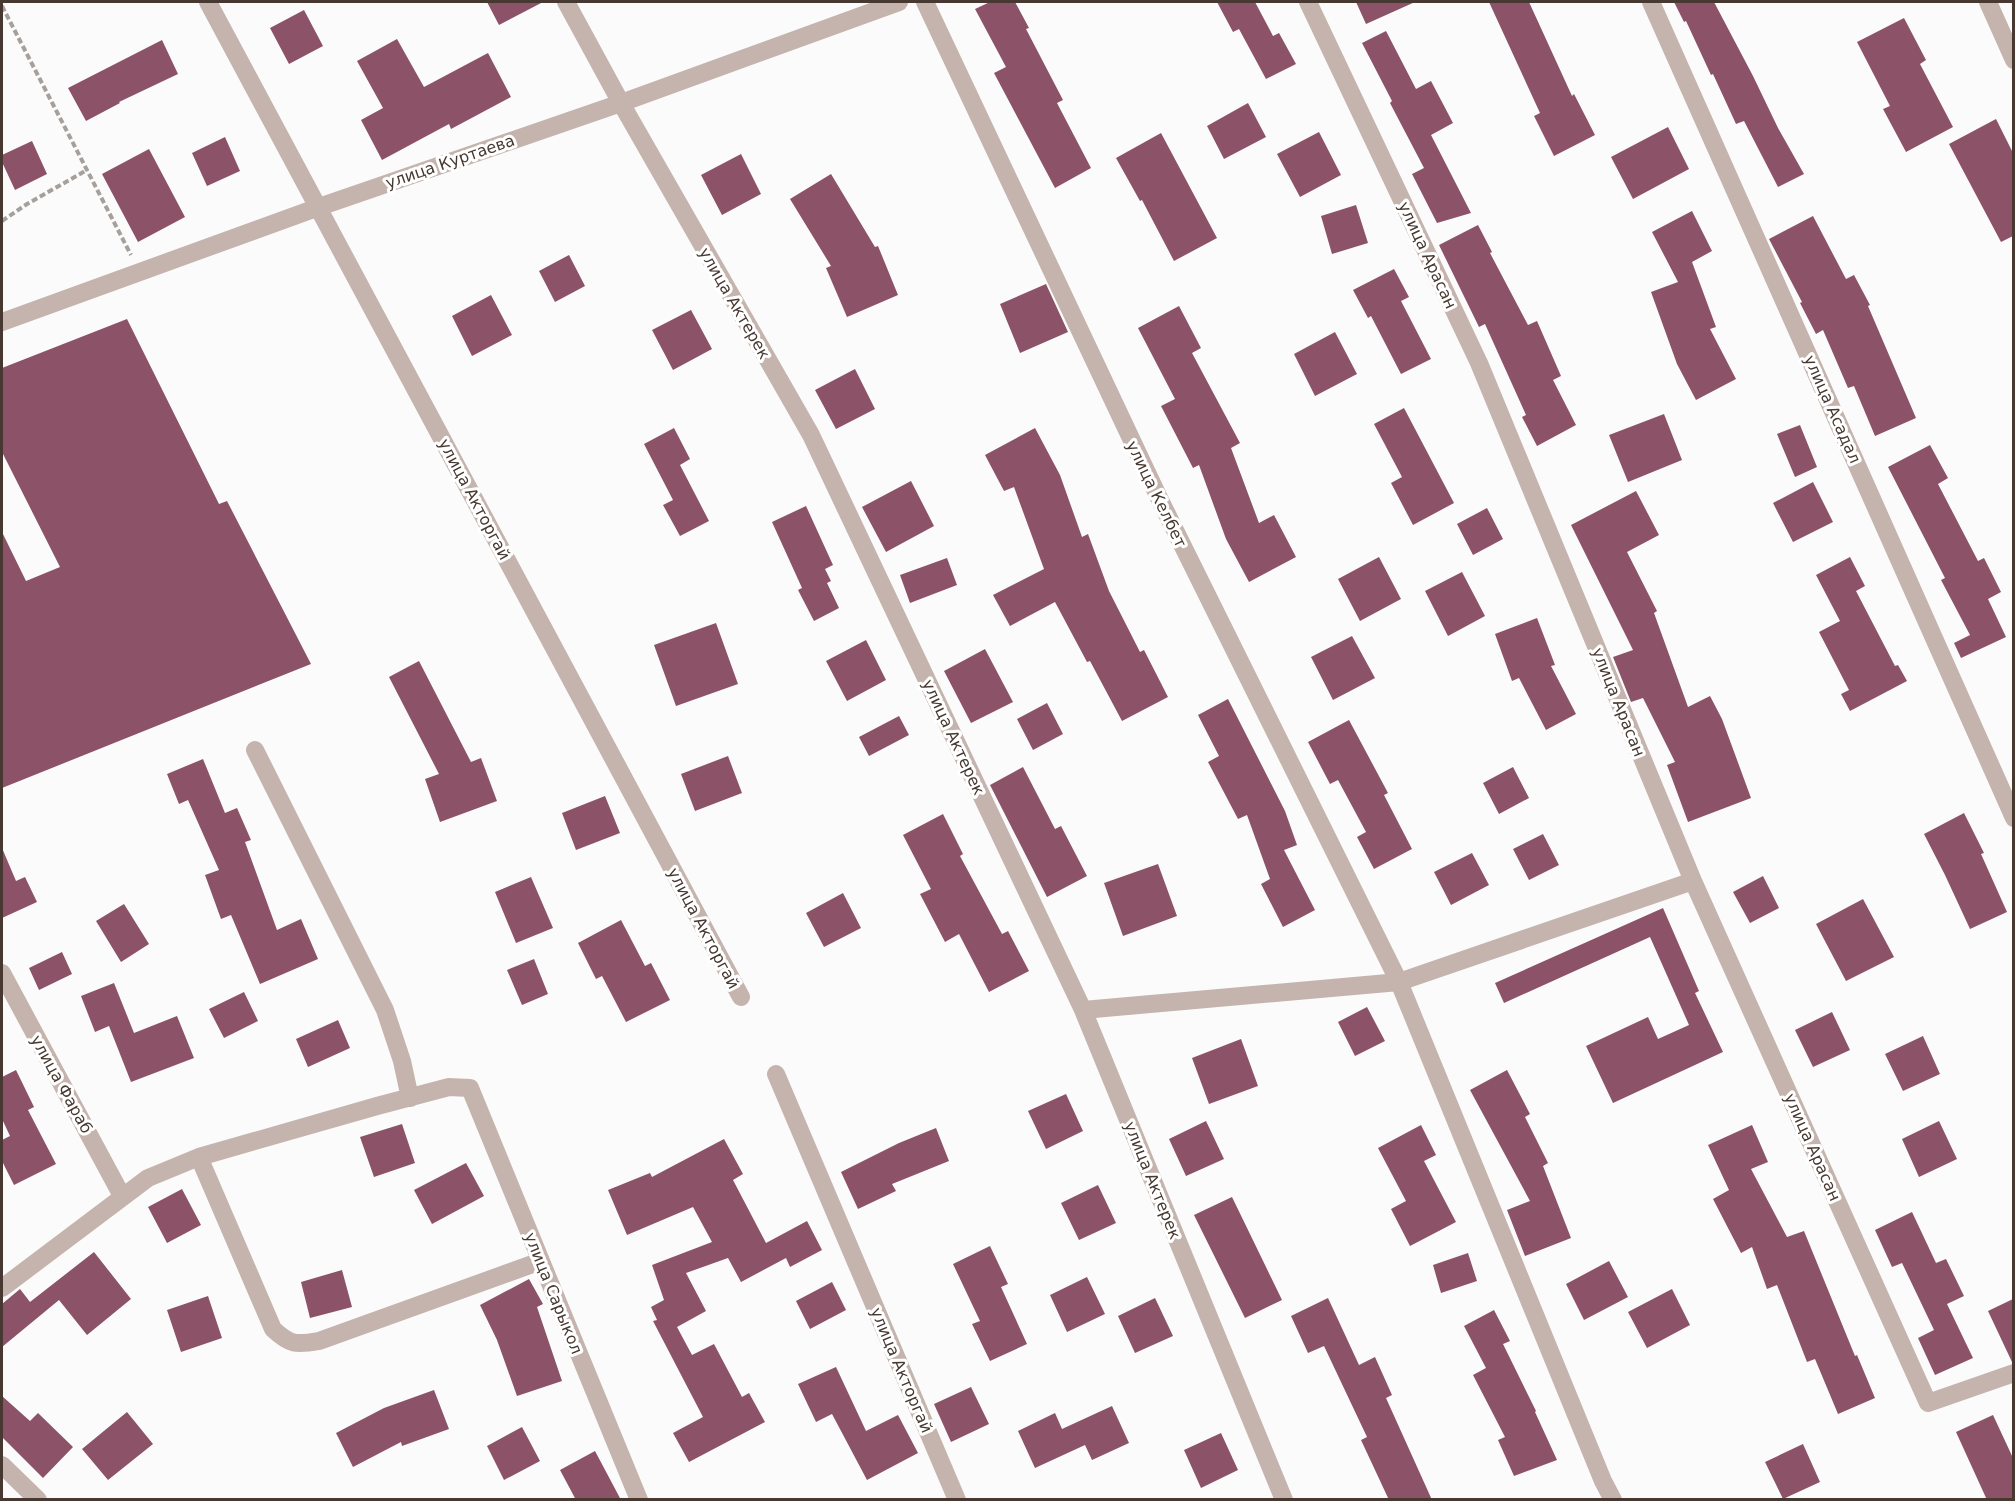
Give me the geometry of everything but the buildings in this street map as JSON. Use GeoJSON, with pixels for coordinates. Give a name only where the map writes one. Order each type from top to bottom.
{"type":"FeatureCollection","features":[{"type":"Feature","properties":{"kind":"street","name":"улица Акторгай"},"geometry":{"type":"LineString","coordinates":[[208,2],[741,997]]}},
{"type":"Feature","properties":{"kind":"street","name":"улица Актерек"},"geometry":{"type":"LineString","coordinates":[[566,2],[621,103],[811,435],[1083,1010],[1284,1500]]}},
{"type":"Feature","properties":{"kind":"street","name":"улица Куртаева"},"geometry":{"type":"LineString","coordinates":[[2,322],[319,207],[621,103],[899,2]]}},
{"type":"Feature","properties":{"kind":"street","name":"улица Келбет"},"geometry":{"type":"LineString","coordinates":[[925,2],[1160,500],[1399,982],[1603,1481],[1613,1500]]}},
{"type":"Feature","properties":{"kind":"street","name":"улица Арасан"},"geometry":{"type":"LineString","coordinates":[[1308,2],[1479,363],[1693,881],[1928,1403],[2013,1373]]}},
{"type":"Feature","properties":{"kind":"street","name":"улица Асадал"},"geometry":{"type":"LineString","coordinates":[[1651,2],[2013,818]]}},
{"type":"Feature","properties":{"kind":"street"},"geometry":{"type":"LineString","coordinates":[[1988,2],[2013,60]]}},
{"type":"Feature","properties":{"kind":"street"},"geometry":{"type":"LineString","coordinates":[[2,1288],[148,1178],[199,1157],[410,1098],[402,1061],[385,1010],[255,750]]}},
{"type":"Feature","properties":{"kind":"street"},"geometry":{"type":"LineString","coordinates":[[1083,1010],[1399,982],[1693,881]]}},
{"type":"Feature","properties":{"kind":"street","name":"улица Фараб"},"geometry":{"type":"LineString","coordinates":[[2,973],[123,1196]]}},
{"type":"Feature","properties":{"kind":"street","name":"улица Акторгай"},"geometry":{"type":"LineString","coordinates":[[776,1074],[957,1500]]}},
{"type":"Feature","properties":{"kind":"street","name":"улица Сарыкол"},"geometry":{"type":"LineString","coordinates":[[410,1098],[448,1088],[470,1088],[639,1500]]}},
{"type":"Feature","properties":{"kind":"street"},"geometry":{"type":"LineString","coordinates":[[199,1157],[273,1329],[286,1341],[300,1345],[319,1341],[541,1261]]}},
{"type":"Feature","properties":{"kind":"street"},"geometry":{"type":"LineString","coordinates":[[2,1465],[38,1500]]}},
{"type":"Feature","properties":{"kind":"path"},"geometry":{"type":"LineString","coordinates":[[2,6],[140,272]]}},
{"type":"Feature","properties":{"kind":"path"},"geometry":{"type":"LineString","coordinates":[[2,221],[87,170]]}}]}
